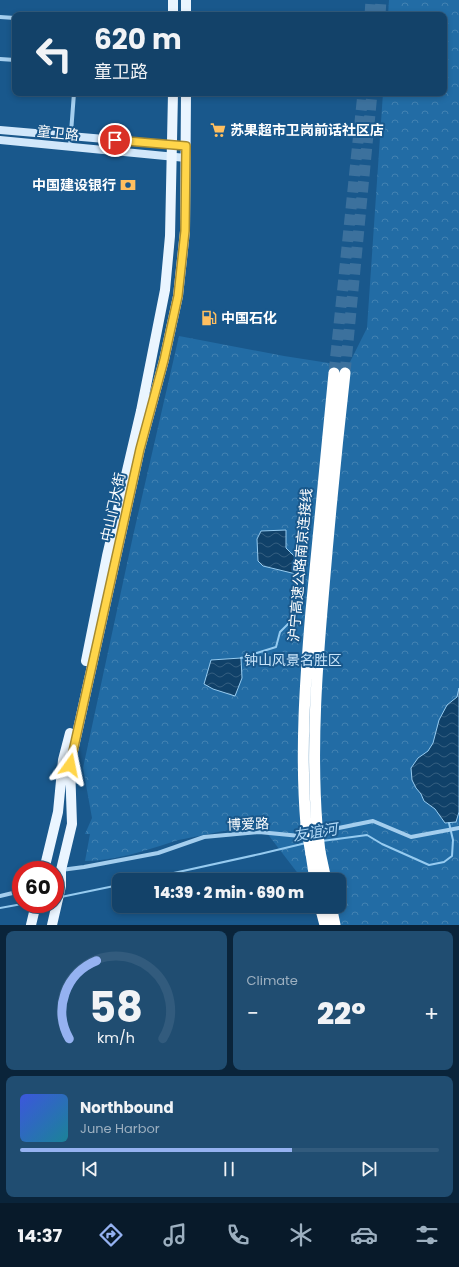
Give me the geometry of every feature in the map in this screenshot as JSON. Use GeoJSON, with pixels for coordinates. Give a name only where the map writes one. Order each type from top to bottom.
{"type":"FeatureCollection","features":[{"type":"Feature","properties":{"kind":"highway","name":"沪宁高速公路南京连接线"},"geometry":{"type":"LineString","coordinates":[[315,873],[316,853],[303,764],[306,670],[322,487],[339,373]]}},
{"type":"Feature","properties":{"kind":"highway","name":"沪宁高速公路南京连接线"},"geometry":{"type":"LineString","coordinates":[[316,853],[323,873]]}},
{"type":"Feature","properties":{"kind":"highway"},"geometry":{"type":"LineString","coordinates":[[321,913],[324,925]]}},
{"type":"Feature","properties":{"kind":"highway"},"geometry":{"type":"LineString","coordinates":[[332,913],[335,925]]}},
{"type":"Feature","properties":{"kind":"main road"},"geometry":{"type":"LineString","coordinates":[[173,0],[174,12]]}},
{"type":"Feature","properties":{"kind":"main road"},"geometry":{"type":"LineString","coordinates":[[186,0],[186,12]]}},
{"type":"Feature","properties":{"kind":"main road","name":"中山门大街"},"geometry":{"type":"LineString","coordinates":[[46,861],[58,812],[63,760],[95,620],[107,556],[141,411],[165,290],[170,236],[173,96]]}},
{"type":"Feature","properties":{"kind":"main road","name":"中山门大街"},"geometry":{"type":"LineString","coordinates":[[61,861],[72,824],[70,765],[140,449],[164,360],[178,296],[185,231],[186,96]]}},
{"type":"Feature","properties":{"kind":"main road"},"geometry":{"type":"LineString","coordinates":[[31,925],[33,913]]}},
{"type":"Feature","properties":{"kind":"main road","name":"中山门大街"},"geometry":{"type":"LineString","coordinates":[[52,925],[54,913]]}},
{"type":"Feature","properties":{"kind":"street"},"geometry":{"type":"LineString","coordinates":[[0,17],[12,18]]}},
{"type":"Feature","properties":{"kind":"street"},"geometry":{"type":"LineString","coordinates":[[0,59],[12,60]]}},
{"type":"Feature","properties":{"kind":"street"},"geometry":{"type":"LineString","coordinates":[[70,147],[74,96]]}},
{"type":"Feature","properties":{"kind":"street","name":"童卫路"},"geometry":{"type":"LineString","coordinates":[[0,130],[186,146]]}},
{"type":"Feature","properties":{"kind":"street","name":"童卫路"},"geometry":{"type":"LineString","coordinates":[[0,140],[172,158],[186,158]]}},
{"type":"Feature","properties":{"kind":"street","name":"博爱路"},"geometry":{"type":"LineString","coordinates":[[64,871],[158,853],[204,837],[259,832],[300,836],[373,821],[411,837],[458,828]]}},
{"type":"Feature","properties":{"kind":"street"},"geometry":{"type":"LineString","coordinates":[[0,896],[12,893]]}},
{"type":"Feature","properties":{"kind":"green space","name":"钟山风景名胜区"},"geometry":{"type":"Polygon","coordinates":[[[389,0],[459,0],[459,925],[336,925],[328,913],[346,913],[346,873],[298,873],[263,828],[223,831],[178,840],[118,857],[96,861],[85,861],[90,834],[85,834],[92,818],[83,768],[133,536],[179,336],[284,356],[348,366],[367,328],[383,96],[447,96],[447,12],[388,12],[389,0]]]}},
{"type":"Feature","properties":{"kind":"water"},"geometry":{"type":"Polygon","coordinates":[[[286,530],[286,548],[298,560],[296,574],[263,566],[258,561],[257,539],[261,531],[286,530]]]}},
{"type":"Feature","properties":{"kind":"water"},"geometry":{"type":"Polygon","coordinates":[[[241,658],[242,678],[235,696],[213,689],[204,684],[211,660],[241,658]]]}},
{"type":"Feature","properties":{"kind":"water"},"geometry":{"type":"Polygon","coordinates":[[[459,688],[459,812],[456,822],[445,823],[435,809],[424,801],[412,780],[411,768],[418,758],[428,751],[433,743],[439,720],[447,705],[457,697],[459,688]]]}},
{"type":"Feature","properties":{"kind":"waterway"},"geometry":{"type":"LineString","coordinates":[[241,658],[276,647],[280,632],[291,621],[295,598],[296,574]]}},
{"type":"Feature","properties":{"kind":"waterway","name":"友谊河"},"geometry":{"type":"LineString","coordinates":[[322,841],[367,835],[382,844],[429,865],[444,862],[452,856],[453,840],[449,823]]}},
{"type":"Feature","properties":{"kind":"waterway","name":"友谊河"},"geometry":{"type":"LineString","coordinates":[[174,873],[306,843]]}},
{"type":"Feature","properties":{"kind":"waterway","name":"友谊河"},"geometry":{"type":"LineString","coordinates":[[64,896],[112,886]]}},
{"type":"Feature","properties":{"kind":"waterway","name":"友谊河"},"geometry":{"type":"LineString","coordinates":[[0,908],[12,906]]}},
{"type":"Feature","properties":{"kind":"tunnel"},"geometry":{"type":"LineString","coordinates":[[370,12],[371,0]]}},
{"type":"Feature","properties":{"kind":"tunnel"},"geometry":{"type":"LineString","coordinates":[[380,12],[381,0]]}},
{"type":"Feature","properties":{"kind":"tunnel"},"geometry":{"type":"LineString","coordinates":[[334,373],[363,96]]}},
{"type":"Feature","properties":{"kind":"tunnel"},"geometry":{"type":"LineString","coordinates":[[345,373],[372,96]]}},
{"type":"Feature","properties":{"kind":"place","name":"苏果超市卫岗前话社区店"},"geometry":{"type":"Point","coordinates":[218,130]}},
{"type":"Feature","properties":{"kind":"place","name":"中国建设银行"},"geometry":{"type":"Point","coordinates":[128,185]}},
{"type":"Feature","properties":{"kind":"place","name":"中国石化"},"geometry":{"type":"Point","coordinates":[209,318]}},
{"type":"Feature","properties":{"kind":"route"},"geometry":{"type":"LineString","coordinates":[[70,765],[140,449],[164,360],[178,296],[185,231],[186,146],[115,140]]}}]}
